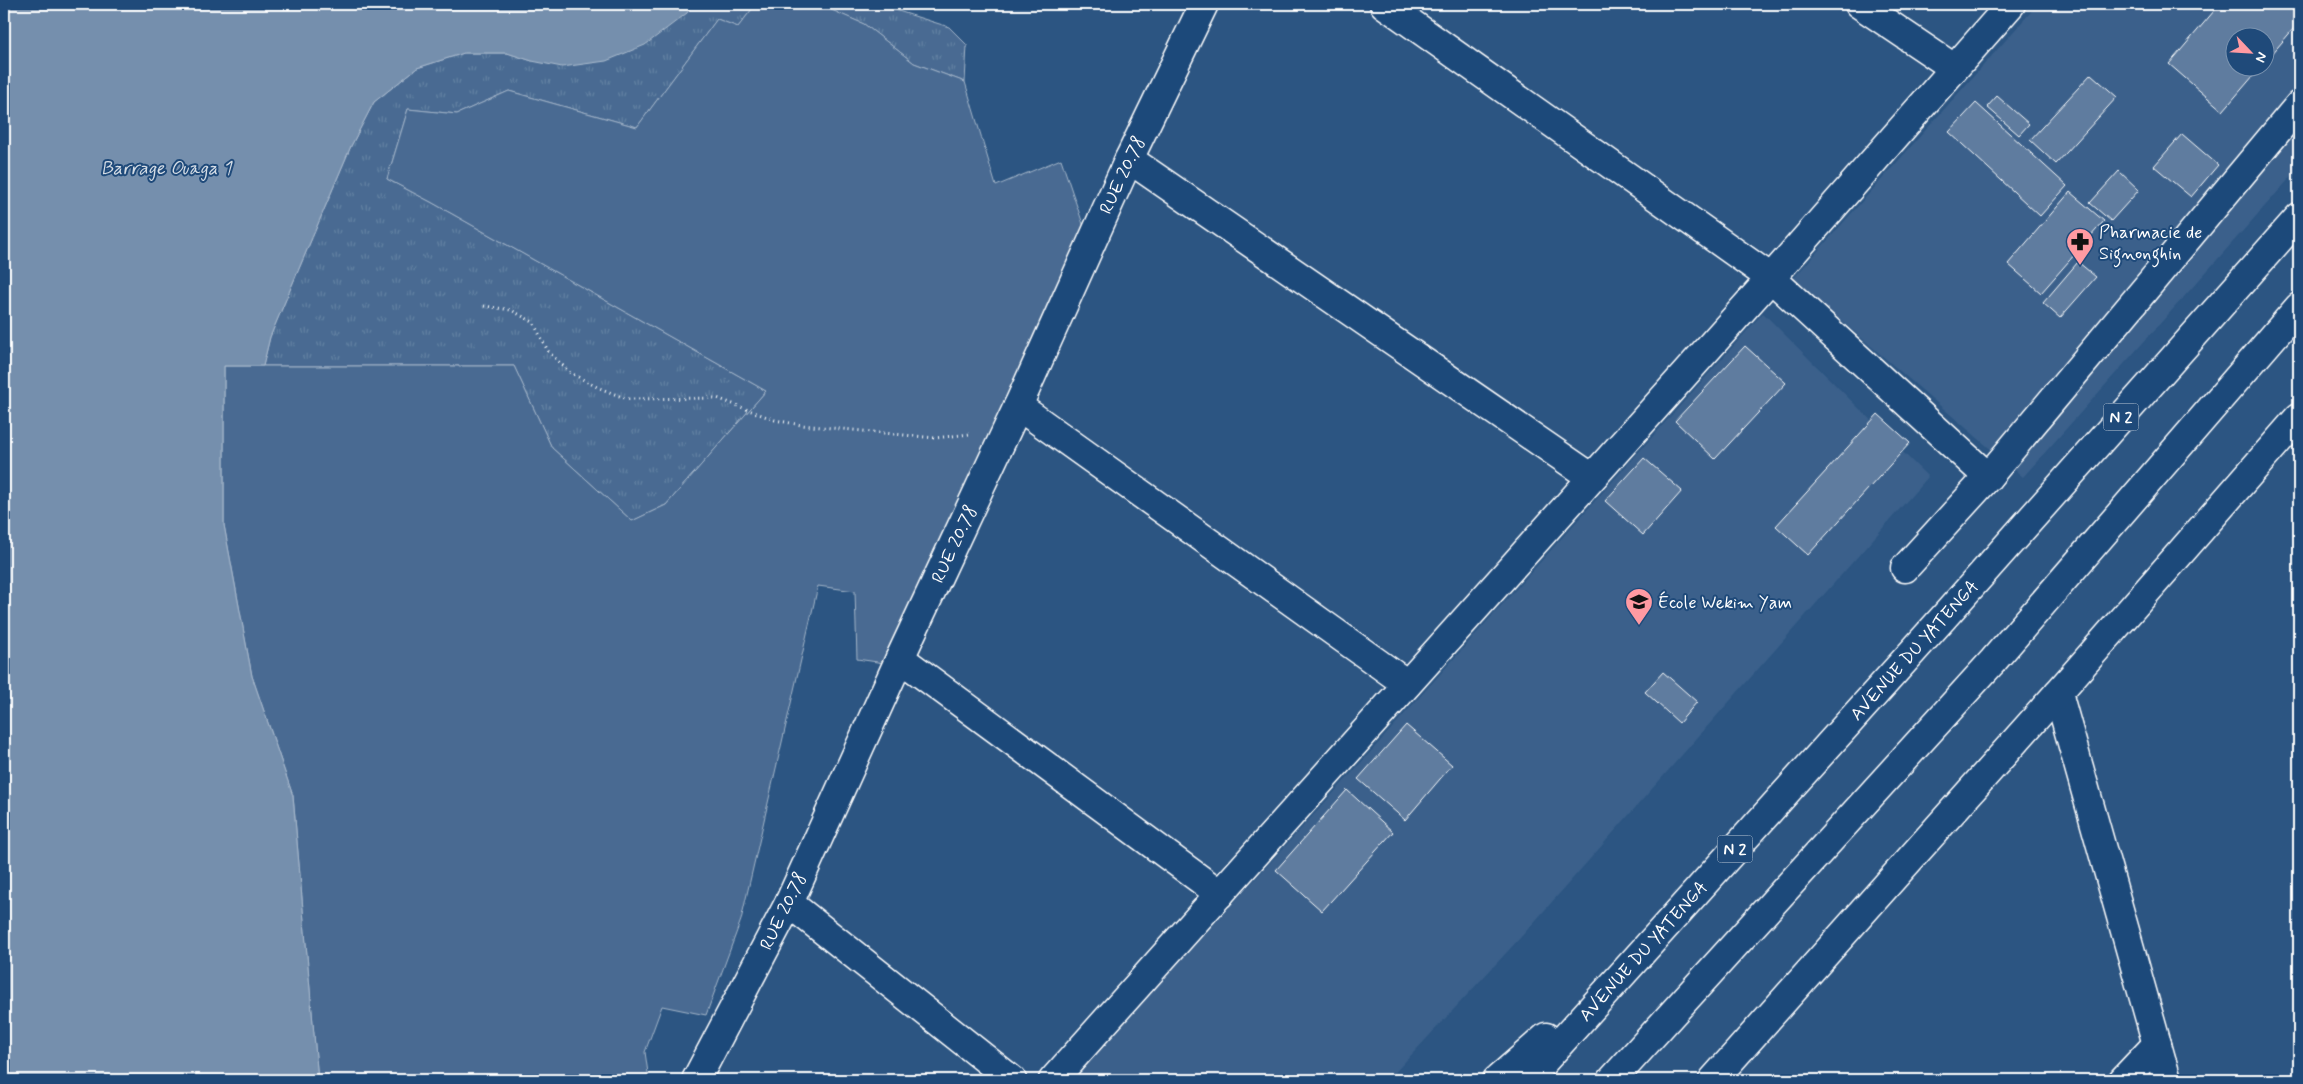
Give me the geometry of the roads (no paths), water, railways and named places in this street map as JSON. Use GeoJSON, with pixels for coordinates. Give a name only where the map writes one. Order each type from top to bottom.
{"type":"FeatureCollection","features":[{"type":"Feature","properties":{"kind":"street","name":"RUE 20.78"},"geometry":{"type":"LineString","coordinates":[[696,1080],[789,903],[900,658],[1018,406],[1129,159],[1204,4]]}},
{"type":"Feature","properties":{"kind":"street"},"geometry":{"type":"LineString","coordinates":[[1384,4],[1771,278],[1988,477]]}},
{"type":"Feature","properties":{"kind":"street"},"geometry":{"type":"LineString","coordinates":[[1859,4],[1954,68]]}},
{"type":"Feature","properties":{"kind":"street"},"geometry":{"type":"LineString","coordinates":[[1053,1080],[1771,278],[2011,4]]}},
{"type":"Feature","properties":{"kind":"street"},"geometry":{"type":"LineString","coordinates":[[1905,568],[1988,477],[2299,105]]}},
{"type":"Feature","properties":{"kind":"street"},"geometry":{"type":"LineString","coordinates":[[1129,159],[1591,477]]}},
{"type":"Feature","properties":{"kind":"street","name":"AVENUE DU YATENGA"},"geometry":{"type":"LineString","coordinates":[[1527,1080],[1950,610],[2299,217]]}},
{"type":"Feature","properties":{"kind":"street"},"geometry":{"type":"LineString","coordinates":[[1612,1080],[1993,661],[2299,307]]}},
{"type":"Feature","properties":{"kind":"street"},"geometry":{"type":"LineString","coordinates":[[1018,406],[1407,684]]}},
{"type":"Feature","properties":{"kind":"street"},"geometry":{"type":"LineString","coordinates":[[1713,1080],[2058,693],[2299,417]]}},
{"type":"Feature","properties":{"kind":"street"},"geometry":{"type":"LineString","coordinates":[[900,658],[1220,894]]}},
{"type":"Feature","properties":{"kind":"street"},"geometry":{"type":"LineString","coordinates":[[2058,693],[2167,1080]]}},
{"type":"Feature","properties":{"kind":"street"},"geometry":{"type":"LineString","coordinates":[[789,903],[1012,1080]]}},
{"type":"Feature","properties":{"kind":"street"},"geometry":{"type":"LineString","coordinates":[[1497,1080],[1642,952]]}},
{"type":"Feature","properties":{"kind":"street"},"geometry":{"type":"LineString","coordinates":[[2123,1080],[2157,1044]]}},
{"type":"Feature","properties":{"kind":"water","name":"Barrage Ouaga 1"},"geometry":{"type":"Polygon","coordinates":[[[4,4],[692,4],[687,13],[645,45],[606,61],[562,67],[532,61],[507,53],[464,53],[417,68],[374,102],[351,146],[270,337],[263,366],[224,366],[224,525],[252,676],[293,796],[318,1080],[4,1080],[4,4]]]}},
{"type":"Feature","properties":{"kind":"place","name":"Pharmacie de Signonghin"},"geometry":{"type":"Point","coordinates":[2080,266]}},
{"type":"Feature","properties":{"kind":"place","name":"École Wekim Yam"},"geometry":{"type":"Point","coordinates":[1639,626]}}]}
